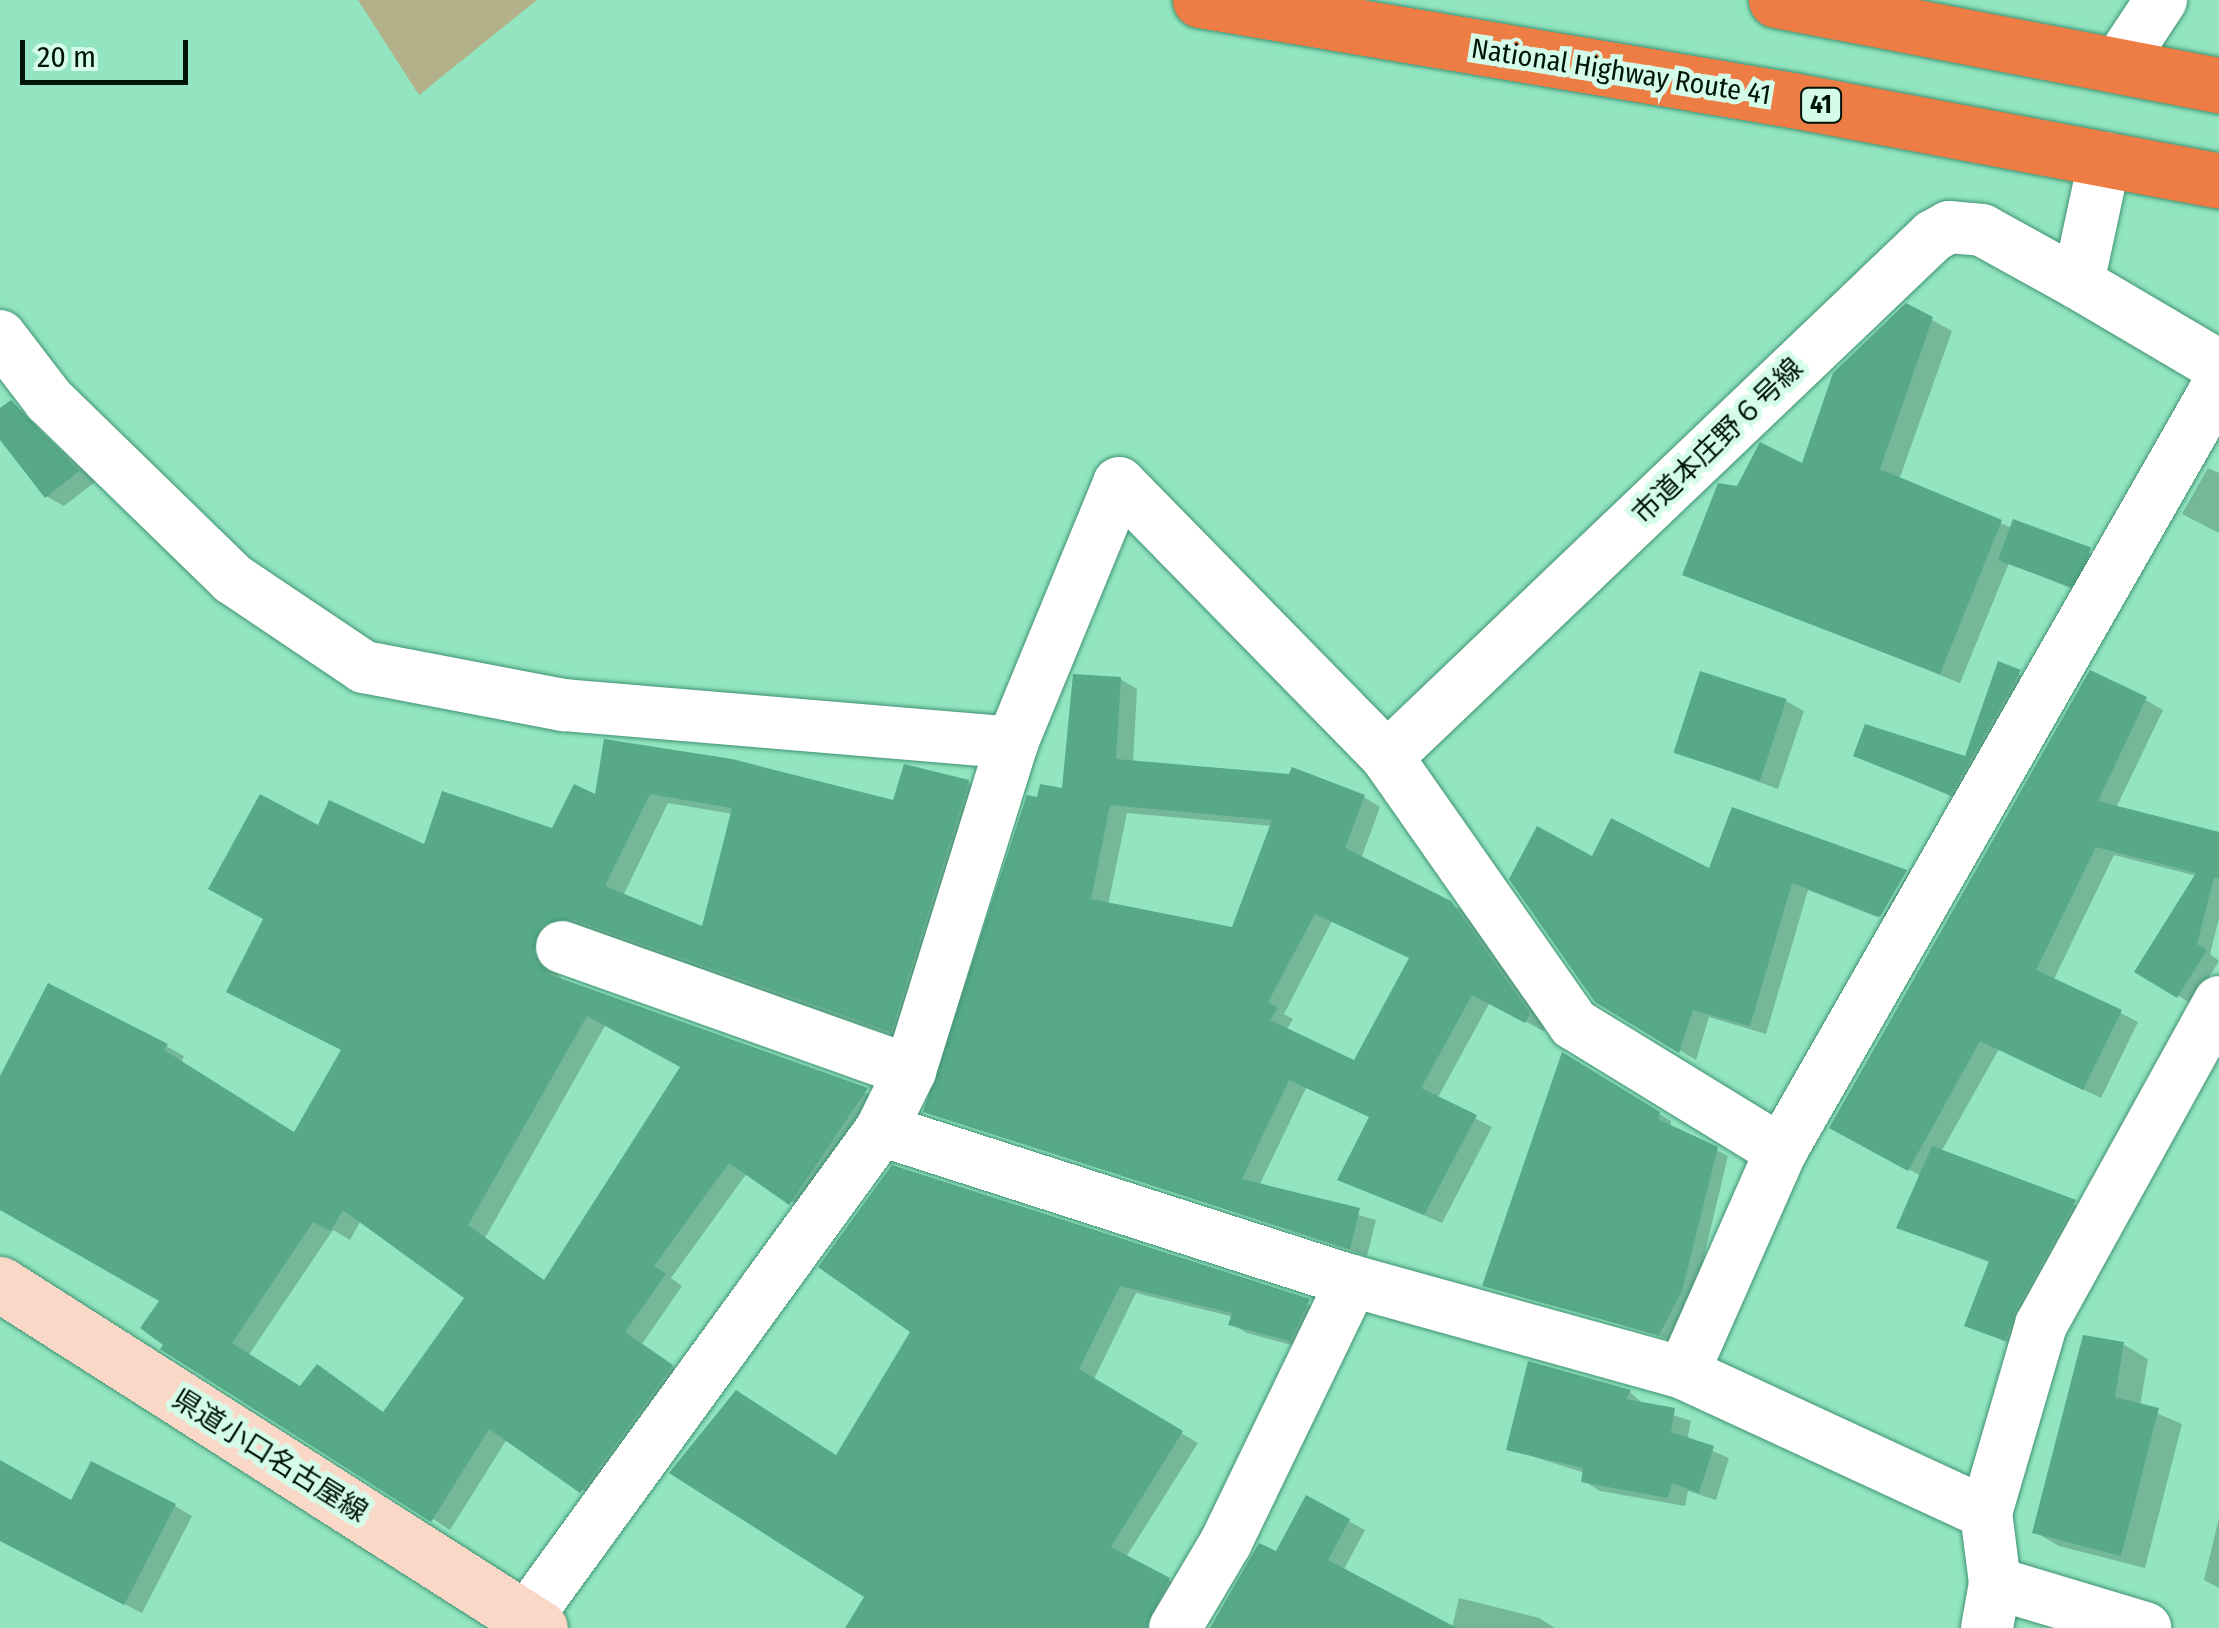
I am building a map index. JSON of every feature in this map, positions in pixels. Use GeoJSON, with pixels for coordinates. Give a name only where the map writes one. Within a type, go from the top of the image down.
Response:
{"type":"FeatureCollection","features":[{"type":"Feature","properties":{"kind":"highway","name":"National Highway Route 41"},"geometry":{"type":"LineString","coordinates":[[1200,0],[2105,158],[2219,182]]}},
{"type":"Feature","properties":{"kind":"highway"},"geometry":{"type":"LineString","coordinates":[[1776,0],[2219,85]]}},
{"type":"Feature","properties":{"kind":"main road","name":"県道小口名古屋線"},"geometry":{"type":"LineString","coordinates":[[0,1284],[528,1625]]}},
{"type":"Feature","properties":{"kind":"street"},"geometry":{"type":"LineString","coordinates":[[2118,65],[2161,0]]}},
{"type":"Feature","properties":{"kind":"street"},"geometry":{"type":"LineString","coordinates":[[2078,282],[2105,158]]}},
{"type":"Feature","properties":{"kind":"street","name":"市道本庄野６号線"},"geometry":{"type":"LineString","coordinates":[[1387,757],[1933,236],[1949,227],[1982,230],[2219,366]]}},
{"type":"Feature","properties":{"kind":"street"},"geometry":{"type":"LineString","coordinates":[[0,336],[49,400],[233,579],[364,668],[564,705],[1012,743]]}},
{"type":"Feature","properties":{"kind":"street"},"geometry":{"type":"LineString","coordinates":[[1683,1373],[1781,1150],[2219,384]]}},
{"type":"Feature","properties":{"kind":"street"},"geometry":{"type":"LineString","coordinates":[[528,1625],[881,1130],[910,1071],[1012,743],[1119,483],[1387,757],[1574,1024],[1781,1150]]}},
{"type":"Feature","properties":{"kind":"street"},"geometry":{"type":"LineString","coordinates":[[562,947],[910,1071]]}},
{"type":"Feature","properties":{"kind":"street"},"geometry":{"type":"LineString","coordinates":[[2144,1628],[1991,1606],[1986,1512],[2041,1325],[2219,1002]]}},
{"type":"Feature","properties":{"kind":"street"},"geometry":{"type":"LineString","coordinates":[[881,1130],[1352,1281],[1683,1373],[1986,1512]]}},
{"type":"Feature","properties":{"kind":"street"},"geometry":{"type":"LineString","coordinates":[[1175,1628],[1226,1542],[1352,1281]]}},
{"type":"Feature","properties":{"kind":"shaded area"},"geometry":{"type":"Polygon","coordinates":[[[358,0],[537,0],[419,95],[358,0]]]}},
{"type":"Feature","properties":{"kind":"building"},"geometry":{"type":"Polygon","coordinates":[[[1906,303],[1933,317],[1880,469],[2002,520],[1940,674],[1682,575],[1718,483],[1737,486],[1760,442],[1802,463],[1833,373],[1906,303]]]}},
{"type":"Feature","properties":{"kind":"building"},"geometry":{"type":"Polygon","coordinates":[[[11,400],[79,471],[45,498],[0,440],[0,408],[11,400]]]}},
{"type":"Feature","properties":{"kind":"building"},"geometry":{"type":"Polygon","coordinates":[[[2013,519],[2091,547],[2076,589],[1998,560],[2013,519]]]}},
{"type":"Feature","properties":{"kind":"building"},"geometry":{"type":"Polygon","coordinates":[[[1998,661],[2021,670],[1950,795],[1853,756],[1865,724],[1965,756],[1998,661]]]}},
{"type":"Feature","properties":{"kind":"building"},"geometry":{"type":"Polygon","coordinates":[[[2090,670],[2147,697],[2098,801],[2219,832],[2219,879],[2214,877],[2197,944],[2207,950],[2177,998],[2134,972],[2196,873],[2096,847],[2036,970],[2122,1010],[2083,1090],[1980,1041],[1908,1171],[1829,1128],[2090,670]]]}},
{"type":"Feature","properties":{"kind":"building"},"geometry":{"type":"Polygon","coordinates":[[[1700,671],[1787,699],[1760,781],[1673,753],[1700,671]]]}},
{"type":"Feature","properties":{"kind":"building"},"geometry":{"type":"Polygon","coordinates":[[[1073,674],[1121,677],[1116,759],[1289,774],[1292,767],[1365,795],[1345,848],[1451,901],[1530,1014],[1525,1023],[1472,995],[1421,1088],[1477,1115],[1424,1215],[1337,1180],[1369,1117],[1289,1080],[1242,1179],[1360,1208],[1350,1249],[923,1112],[1027,795],[1037,797],[1040,784],[1062,788],[1073,674]],[[1110,805],[1091,899],[1232,927],[1272,820],[1110,805]],[[1315,914],[1268,1002],[1278,1008],[1270,1020],[1354,1060],[1409,958],[1315,914]]]}},
{"type":"Feature","properties":{"kind":"building"},"geometry":{"type":"Polygon","coordinates":[[[604,739],[732,759],[893,800],[904,764],[969,780],[891,1032],[572,919],[542,925],[533,953],[551,975],[868,1088],[789,1205],[729,1163],[654,1266],[666,1274],[625,1332],[673,1365],[580,1493],[489,1429],[431,1522],[160,1349],[163,1345],[140,1328],[159,1301],[0,1210],[0,1076],[48,983],[168,1044],[164,1050],[294,1132],[341,1050],[226,992],[263,919],[208,889],[260,794],[318,825],[329,800],[424,844],[442,791],[552,828],[574,784],[595,794],[604,739]],[[650,794],[605,886],[702,926],[732,808],[650,794]],[[587,1016],[468,1225],[544,1280],[680,1067],[587,1016]],[[343,1210],[331,1231],[313,1222],[232,1343],[300,1386],[317,1364],[383,1412],[464,1298],[343,1210]]]}},
{"type":"Feature","properties":{"kind":"building"},"geometry":{"type":"Polygon","coordinates":[[[1732,807],[1907,870],[1880,917],[1792,883],[1750,1026],[1693,1010],[1679,1053],[1595,1002],[1509,879],[1537,826],[1592,856],[1611,818],[1709,868],[1732,807]]]}},
{"type":"Feature","properties":{"kind":"building"},"geometry":{"type":"Polygon","coordinates":[[[1562,1052],[1660,1112],[1658,1119],[1718,1147],[1682,1291],[1659,1335],[1482,1286],[1562,1052]]]}},
{"type":"Feature","properties":{"kind":"building"},"geometry":{"type":"Polygon","coordinates":[[[1932,1146],[2076,1200],[2015,1311],[2005,1341],[1964,1326],[1989,1261],[1896,1228],[1932,1146]]]}},
{"type":"Feature","properties":{"kind":"building"},"geometry":{"type":"Polygon","coordinates":[[[892,1165],[1310,1299],[1290,1341],[1228,1325],[1232,1313],[1120,1286],[1079,1369],[1183,1431],[1111,1547],[1170,1578],[1145,1628],[845,1628],[864,1597],[669,1473],[736,1390],[836,1455],[910,1332],[818,1267],[892,1165]]]}},
{"type":"Feature","properties":{"kind":"building"},"geometry":{"type":"Polygon","coordinates":[[[2083,1335],[2124,1342],[2115,1397],[2159,1408],[2121,1556],[2032,1533],[2083,1335]]]}},
{"type":"Feature","properties":{"kind":"building"},"geometry":{"type":"Polygon","coordinates":[[[1528,1361],[1631,1390],[1626,1399],[1675,1408],[1671,1432],[1714,1446],[1699,1493],[1672,1483],[1668,1498],[1581,1482],[1583,1468],[1506,1450],[1528,1361]]]}},
{"type":"Feature","properties":{"kind":"building"},"geometry":{"type":"Polygon","coordinates":[[[0,1460],[71,1500],[91,1461],[176,1504],[124,1605],[0,1541],[0,1460]]]}},
{"type":"Feature","properties":{"kind":"building"},"geometry":{"type":"Polygon","coordinates":[[[1306,1495],[1350,1519],[1328,1560],[1457,1628],[1210,1628],[1259,1543],[1276,1551],[1306,1495]]]}}]}
